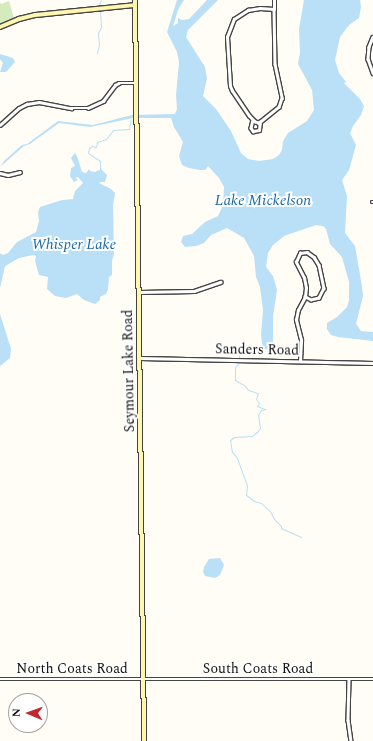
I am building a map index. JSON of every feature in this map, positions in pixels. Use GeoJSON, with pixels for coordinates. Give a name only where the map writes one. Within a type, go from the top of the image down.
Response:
{"type":"FeatureCollection","features":[{"type":"Feature","properties":{"kind":"street"},"geometry":{"type":"LineString","coordinates":[[252,120],[251,128],[253,131],[259,130],[260,122],[278,107],[282,98],[274,64],[274,0]]}},
{"type":"Feature","properties":{"kind":"street"},"geometry":{"type":"LineString","coordinates":[[0,27],[31,16],[135,2]]}},
{"type":"Feature","properties":{"kind":"street","name":"Seymour Lake Road"},"geometry":{"type":"LineString","coordinates":[[135,2],[144,741]]}},
{"type":"Feature","properties":{"kind":"street"},"geometry":{"type":"LineString","coordinates":[[260,122],[252,120],[235,98],[230,86],[227,37],[231,25],[241,14],[248,10],[260,8],[274,9]]}},
{"type":"Feature","properties":{"kind":"street"},"geometry":{"type":"LineString","coordinates":[[373,37],[369,47],[368,59],[373,73]]}},
{"type":"Feature","properties":{"kind":"street"},"geometry":{"type":"LineString","coordinates":[[0,125],[19,108],[27,104],[39,102],[71,108],[88,108],[103,101],[115,85],[119,83],[137,83]]}},
{"type":"Feature","properties":{"kind":"street"},"geometry":{"type":"LineString","coordinates":[[0,173],[8,175],[20,172]]}},
{"type":"Feature","properties":{"kind":"street"},"geometry":{"type":"LineString","coordinates":[[300,360],[301,340],[296,320],[298,310],[305,297],[306,283],[296,262],[300,253],[307,252],[314,257],[319,265],[324,288],[319,298],[311,300],[305,297]]}},
{"type":"Feature","properties":{"kind":"street"},"geometry":{"type":"LineString","coordinates":[[139,292],[194,291],[220,282]]}},
{"type":"Feature","properties":{"kind":"street","name":"Sanders Road"},"geometry":{"type":"LineString","coordinates":[[140,358],[373,362]]}},
{"type":"Feature","properties":{"kind":"street","name":"North Coats Road"},"geometry":{"type":"LineString","coordinates":[[0,679],[144,679]]}},
{"type":"Feature","properties":{"kind":"street","name":"South Coats Road"},"geometry":{"type":"LineString","coordinates":[[144,679],[373,679]]}},
{"type":"Feature","properties":{"kind":"street"},"geometry":{"type":"LineString","coordinates":[[349,679],[348,720],[352,741]]}},
{"type":"Feature","properties":{"kind":"green space"},"geometry":{"type":"Polygon","coordinates":[[[9,1],[14,18],[0,24],[0,2],[1,4],[9,1]]]}},
{"type":"Feature","properties":{"kind":"water","name":"Lake Mickelson"},"geometry":{"type":"Polygon","coordinates":[[[177,0],[184,0],[178,10],[173,26],[178,23],[178,18],[182,20],[189,19],[207,0],[218,0],[188,30],[186,37],[205,67],[207,78],[203,96],[216,109],[231,131],[241,153],[248,159],[259,161],[273,159],[279,155],[282,150],[283,141],[288,133],[307,121],[314,110],[312,90],[298,64],[300,53],[299,29],[304,0],[360,0],[361,7],[359,18],[349,25],[340,37],[335,60],[339,73],[346,82],[344,83],[360,99],[364,106],[361,115],[350,133],[356,145],[349,170],[342,180],[347,196],[345,233],[355,246],[363,296],[356,324],[361,331],[373,332],[373,341],[338,337],[331,335],[327,329],[327,323],[337,317],[347,307],[349,300],[349,282],[342,257],[330,244],[326,229],[323,226],[316,225],[284,236],[273,245],[268,253],[266,267],[273,276],[277,290],[273,316],[273,345],[271,350],[263,349],[261,335],[263,310],[260,287],[256,277],[254,256],[244,238],[227,228],[211,235],[204,243],[196,246],[185,247],[181,242],[183,236],[192,234],[205,222],[218,216],[223,205],[224,187],[219,178],[208,166],[205,170],[200,170],[182,165],[179,156],[183,142],[174,127],[171,118],[133,118],[90,127],[59,123],[30,144],[24,146],[0,167],[5,160],[22,145],[27,144],[58,121],[93,125],[132,115],[175,114],[177,109],[176,95],[179,62],[177,52],[167,32],[177,0]]]}},
{"type":"Feature","properties":{"kind":"water"},"geometry":{"type":"Polygon","coordinates":[[[0,54],[13,58],[15,62],[6,72],[0,72],[3,63],[0,59],[0,54]]]}},
{"type":"Feature","properties":{"kind":"water","name":"Whisper Lake"},"geometry":{"type":"Polygon","coordinates":[[[75,153],[82,172],[86,173],[89,169],[90,171],[95,172],[101,169],[107,175],[105,182],[99,183],[111,189],[115,193],[113,205],[114,254],[112,261],[112,275],[109,277],[106,294],[100,297],[100,300],[95,304],[84,300],[77,294],[66,298],[55,296],[47,289],[48,277],[39,275],[35,261],[36,256],[33,255],[19,258],[5,266],[0,288],[0,253],[3,255],[8,253],[17,242],[36,232],[39,221],[38,212],[40,207],[62,200],[73,199],[75,191],[83,183],[78,177],[75,178],[78,180],[74,182],[70,176],[71,168],[75,166],[71,158],[75,153]]]}},
{"type":"Feature","properties":{"kind":"water"},"geometry":{"type":"Polygon","coordinates":[[[0,314],[11,349],[10,358],[0,366],[0,314]]]}},
{"type":"Feature","properties":{"kind":"water"},"geometry":{"type":"Polygon","coordinates":[[[220,558],[224,565],[220,575],[215,578],[205,576],[203,572],[204,567],[209,559],[220,558]]]}},
{"type":"Feature","properties":{"kind":"waterway"},"geometry":{"type":"LineString","coordinates":[[99,5],[101,0]]}},
{"type":"Feature","properties":{"kind":"waterway"},"geometry":{"type":"LineString","coordinates":[[97,53],[99,45],[98,33],[101,27],[100,10]]}},
{"type":"Feature","properties":{"kind":"waterway"},"geometry":{"type":"LineString","coordinates":[[100,169],[100,161],[88,153],[89,148],[92,146],[96,147],[97,142],[106,139],[113,130],[129,129],[131,119]]}},
{"type":"Feature","properties":{"kind":"waterway"},"geometry":{"type":"LineString","coordinates":[[239,358],[239,355],[244,353],[247,348],[262,348]]}},
{"type":"Feature","properties":{"kind":"waterway"},"geometry":{"type":"LineString","coordinates":[[239,363],[235,367],[235,380],[244,385],[248,390],[258,393],[256,399],[259,403],[257,406],[265,409],[261,410],[258,415],[260,428],[258,431],[252,436],[234,437],[230,440],[232,452],[237,458],[247,486],[246,495],[254,501],[261,503],[270,511],[281,528],[301,537]]}}]}
